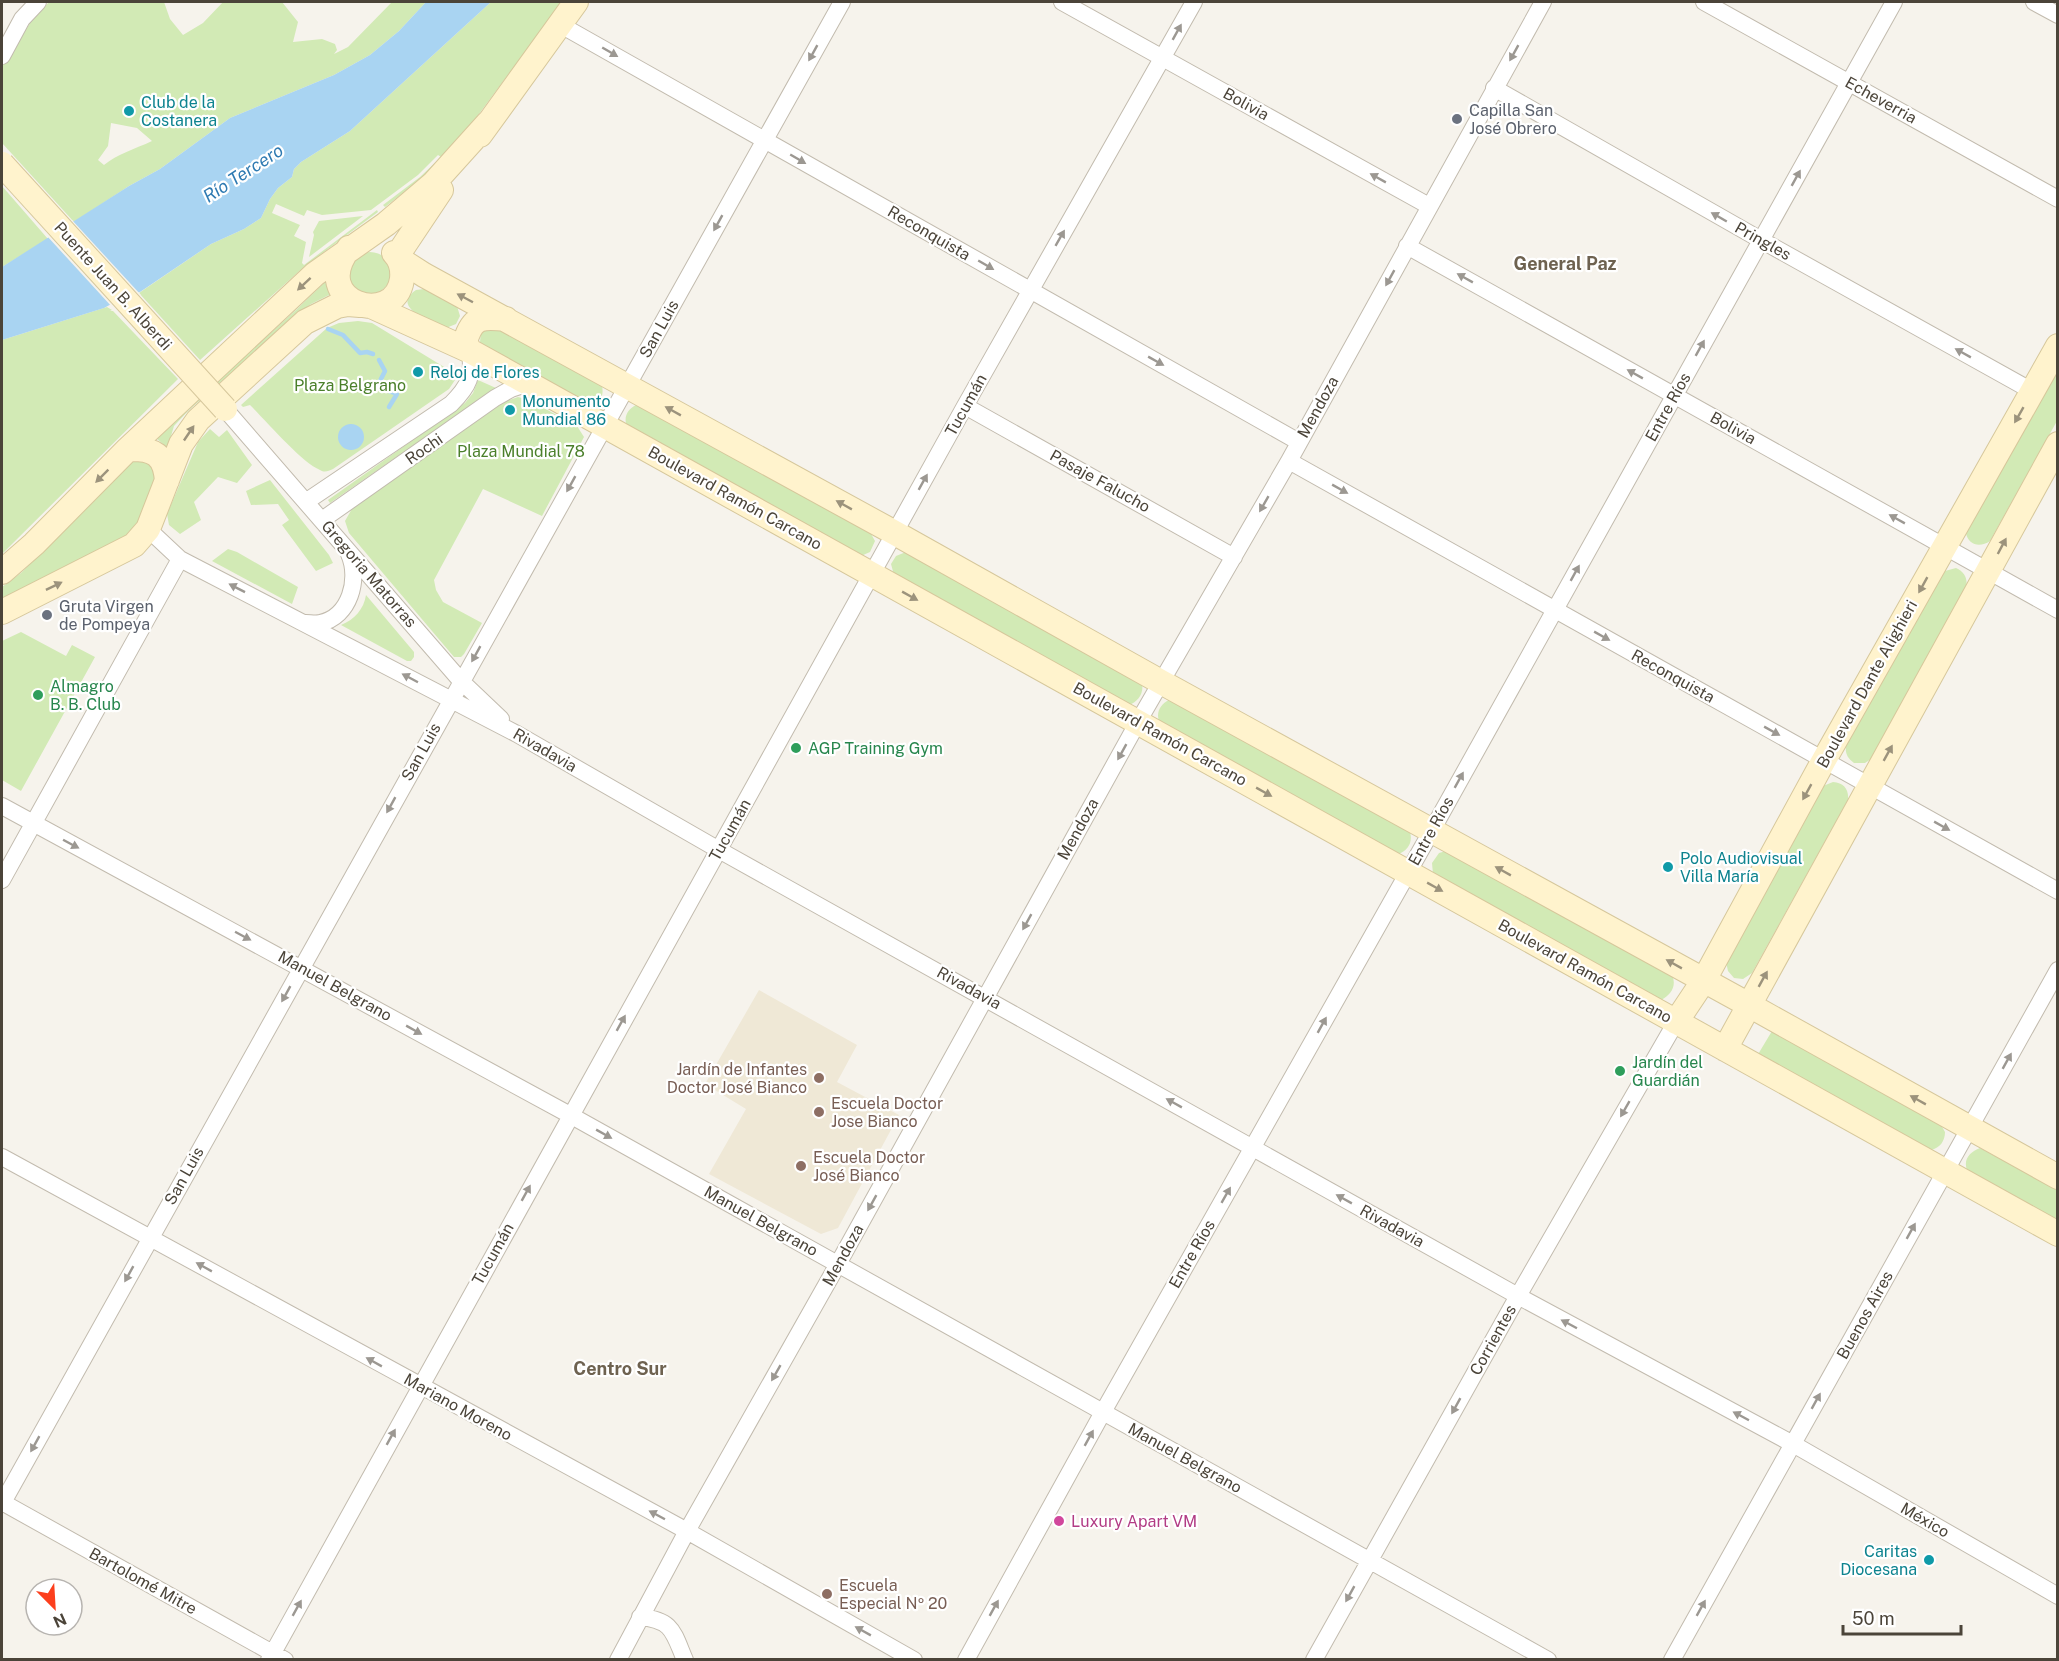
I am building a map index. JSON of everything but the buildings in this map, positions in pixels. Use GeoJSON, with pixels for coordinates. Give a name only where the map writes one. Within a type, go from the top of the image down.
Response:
{"type":"FeatureCollection","features":[{"type":"Feature","properties":{"kind":"main road"},"geometry":{"type":"LineString","coordinates":[[398,258],[488,123],[576,2]]}},
{"type":"Feature","properties":{"kind":"main road"},"geometry":{"type":"LineString","coordinates":[[2,572],[315,274],[393,219],[426,190],[488,123]]}},
{"type":"Feature","properties":{"kind":"main road","name":"Puente Juan B. Alberdi"},"geometry":{"type":"LineString","coordinates":[[2,164],[225,409]]}},
{"type":"Feature","properties":{"kind":"main road"},"geometry":{"type":"LineString","coordinates":[[365,306],[345,295],[338,280],[339,264],[355,245],[381,243],[390,248],[398,258],[424,275],[2058,1177]]}},
{"type":"Feature","properties":{"kind":"main road"},"geometry":{"type":"LineString","coordinates":[[2,612],[134,545],[148,529],[181,444],[205,412],[305,322],[337,306],[382,304],[391,299],[402,280],[398,258]]}},
{"type":"Feature","properties":{"kind":"main road","name":"Boulevard Ramón Carcano"},"geometry":{"type":"LineString","coordinates":[[365,306],[470,351],[529,383],[2058,1234]]}},
{"type":"Feature","properties":{"kind":"main road"},"geometry":{"type":"LineString","coordinates":[[470,351],[465,342],[469,328],[475,321],[492,318],[506,319]]}},
{"type":"Feature","properties":{"kind":"main road","name":"Boulevard Dante Alighieri"},"geometry":{"type":"LineString","coordinates":[[1676,1022],[1704,980],[1824,760],[2058,346]]}},
{"type":"Feature","properties":{"kind":"main road"},"geometry":{"type":"LineString","coordinates":[[1725,1048],[2058,444]]}},
{"type":"Feature","properties":{"kind":"main road"},"geometry":{"type":"LineString","coordinates":[[128,450],[146,449],[158,455],[165,467],[167,482]]}},
{"type":"Feature","properties":{"kind":"street"},"geometry":{"type":"LineString","coordinates":[[2,56],[22,19],[38,2]]}},
{"type":"Feature","properties":{"kind":"street","name":"San Luis"},"geometry":{"type":"LineString","coordinates":[[2,1503],[842,2]]}},
{"type":"Feature","properties":{"kind":"street","name":"Bolivia"},"geometry":{"type":"LineString","coordinates":[[1062,2],[1429,206]]}},
{"type":"Feature","properties":{"kind":"street","name":"Tucumán"},"geometry":{"type":"LineString","coordinates":[[275,1657],[419,1386],[965,406],[1194,2]]}},
{"type":"Feature","properties":{"kind":"street","name":"Mendoza"},"geometry":{"type":"LineString","coordinates":[[618,1659],[1138,722],[1289,460],[1543,2]]}},
{"type":"Feature","properties":{"kind":"street","name":"Echeverria"},"geometry":{"type":"LineString","coordinates":[[1704,2],[2058,199]]}},
{"type":"Feature","properties":{"kind":"street","name":"Entre Ríos"},"geometry":{"type":"LineString","coordinates":[[966,1659],[1894,2]]}},
{"type":"Feature","properties":{"kind":"street"},"geometry":{"type":"LineString","coordinates":[[2034,2],[2058,15]]}},
{"type":"Feature","properties":{"kind":"street"},"geometry":{"type":"LineString","coordinates":[[2,27],[22,19]]}},
{"type":"Feature","properties":{"kind":"street","name":"Reconquista"},"geometry":{"type":"LineString","coordinates":[[559,24],[1299,442]]}},
{"type":"Feature","properties":{"kind":"street"},"geometry":{"type":"LineString","coordinates":[[2,41],[2,56]]}},
{"type":"Feature","properties":{"kind":"street","name":"Pringles"},"geometry":{"type":"LineString","coordinates":[[1494,88],[2032,391]]}},
{"type":"Feature","properties":{"kind":"street","name":"Bolivia"},"geometry":{"type":"LineString","coordinates":[[1407,246],[2058,610]]}},
{"type":"Feature","properties":{"kind":"street","name":"Rochi"},"geometry":{"type":"LineString","coordinates":[[307,501],[451,404],[467,386],[472,375],[470,351]]}},
{"type":"Feature","properties":{"kind":"street","name":"Rochi"},"geometry":{"type":"LineString","coordinates":[[322,520],[495,398],[529,383]]}},
{"type":"Feature","properties":{"kind":"street","name":"Pasaje Falucho"},"geometry":{"type":"LineString","coordinates":[[965,406],[1234,557]]}},
{"type":"Feature","properties":{"kind":"street","name":"Gregoria Matorras"},"geometry":{"type":"LineString","coordinates":[[225,409],[461,681],[517,734]]}},
{"type":"Feature","properties":{"kind":"street","name":"Reconquista"},"geometry":{"type":"LineString","coordinates":[[1289,460],[2058,891]]}},
{"type":"Feature","properties":{"kind":"street","name":"Rivadavia"},"geometry":{"type":"LineString","coordinates":[[148,529],[180,559],[517,734],[719,850],[1518,1296],[1792,1444]]}},
{"type":"Feature","properties":{"kind":"street"},"geometry":{"type":"LineString","coordinates":[[306,623],[320,623],[334,617],[345,605],[355,579],[354,566],[346,548]]}},
{"type":"Feature","properties":{"kind":"street"},"geometry":{"type":"LineString","coordinates":[[2,880],[180,559]]}},
{"type":"Feature","properties":{"kind":"street","name":"Manuel Belgrano"},"geometry":{"type":"LineString","coordinates":[[2,806],[570,1115],[1548,1659]]}},
{"type":"Feature","properties":{"kind":"street","name":"Buenos Aires"},"geometry":{"type":"LineString","coordinates":[[1672,1659],[2058,970]]}},
{"type":"Feature","properties":{"kind":"street","name":"Corrientes"},"geometry":{"type":"LineString","coordinates":[[1314,1659],[1518,1296],[1676,1022]]}},
{"type":"Feature","properties":{"kind":"street","name":"Mariano Moreno"},"geometry":{"type":"LineString","coordinates":[[2,1157],[687,1531],[914,1659]]}},
{"type":"Feature","properties":{"kind":"street","name":"México"},"geometry":{"type":"LineString","coordinates":[[1792,1444],[2058,1596]]}},
{"type":"Feature","properties":{"kind":"street","name":"Bartolomé Mitre"},"geometry":{"type":"LineString","coordinates":[[2,1503],[275,1657]]}},
{"type":"Feature","properties":{"kind":"street"},"geometry":{"type":"LineString","coordinates":[[640,1617],[657,1618],[667,1624],[685,1659]]}},
{"type":"Feature","properties":{"kind":"shaded area","name":"Escuela Doctor Jose Bianco"},"geometry":{"type":"Polygon","coordinates":[[[759,990],[857,1045],[837,1082],[899,1115],[838,1228],[821,1234],[709,1174],[746,1109],[705,1084],[759,990]]]}},
{"type":"Feature","properties":{"kind":"green space","name":"Club de la Costanera"},"geometry":{"type":"Polygon","coordinates":[[[49,2],[164,2],[170,19],[183,35],[203,23],[223,2],[282,2],[298,22],[293,42],[322,39],[335,44],[337,50],[334,54],[348,47],[392,2],[426,2],[399,31],[370,55],[334,75],[230,118],[160,169],[74,222],[2,143],[2,67],[32,20],[49,2]],[[111,123],[108,146],[98,160],[104,165],[152,141],[137,128],[111,123]]]}},
{"type":"Feature","properties":{"kind":"green space"},"geometry":{"type":"Polygon","coordinates":[[[491,2],[562,2],[473,122],[421,179],[385,207],[383,205],[420,177],[441,157],[438,155],[418,175],[371,210],[322,215],[307,210],[304,216],[276,204],[272,213],[300,225],[294,236],[306,242],[302,263],[304,265],[377,210],[378,212],[305,266],[200,360],[139,293],[211,244],[244,229],[261,218],[270,199],[278,188],[292,177],[294,169],[301,162],[350,131],[491,2]]]}},
{"type":"Feature","properties":{"kind":"green space"},"geometry":{"type":"Polygon","coordinates":[[[2,186],[48,239],[2,267],[2,186]]]}},
{"type":"Feature","properties":{"kind":"green space"},"geometry":{"type":"Polygon","coordinates":[[[363,216],[309,257],[313,232],[319,221],[363,216]]]}},
{"type":"Feature","properties":{"kind":"green space"},"geometry":{"type":"Polygon","coordinates":[[[370,252],[385,258],[391,273],[385,288],[370,294],[355,288],[349,273],[355,258],[370,252]]]}},
{"type":"Feature","properties":{"kind":"green space"},"geometry":{"type":"Polygon","coordinates":[[[325,282],[331,294],[299,313],[189,410],[174,426],[168,446],[156,438],[157,435],[325,282]]]}},
{"type":"Feature","properties":{"kind":"green space"},"geometry":{"type":"Polygon","coordinates":[[[424,289],[457,306],[460,316],[456,324],[446,328],[424,318],[410,308],[407,303],[409,297],[416,290],[424,289]]]}},
{"type":"Feature","properties":{"kind":"green space"},"geometry":{"type":"Polygon","coordinates":[[[107,307],[178,379],[2,554],[2,340],[107,307]]]}},
{"type":"Feature","properties":{"kind":"green space","name":"Plaza Belgrano"},"geometry":{"type":"Polygon","coordinates":[[[358,321],[372,323],[449,370],[455,380],[449,389],[333,469],[323,471],[312,466],[294,450],[250,405],[243,407],[241,405],[327,328],[339,323],[358,321]]]}},
{"type":"Feature","properties":{"kind":"green space"},"geometry":{"type":"Polygon","coordinates":[[[499,326],[602,385],[601,398],[591,406],[485,348],[480,342],[481,332],[499,326]]]}},
{"type":"Feature","properties":{"kind":"green space"},"geometry":{"type":"Polygon","coordinates":[[[2057,363],[2057,421],[1990,541],[1979,545],[1972,543],[1966,533],[2057,363]]]}},
{"type":"Feature","properties":{"kind":"green space"},"geometry":{"type":"Polygon","coordinates":[[[478,380],[496,388],[330,503],[328,500],[465,403],[473,393],[478,380]]]}},
{"type":"Feature","properties":{"kind":"green space","name":"Plaza Mundial 78"},"geometry":{"type":"Polygon","coordinates":[[[518,397],[529,400],[577,426],[584,437],[542,516],[483,489],[434,580],[436,590],[443,602],[482,623],[464,654],[461,657],[454,657],[349,533],[345,521],[353,507],[504,402],[518,397]]]}},
{"type":"Feature","properties":{"kind":"green space"},"geometry":{"type":"Polygon","coordinates":[[[636,405],[640,405],[870,532],[875,541],[870,552],[861,556],[627,426],[627,414],[636,405]]]}},
{"type":"Feature","properties":{"kind":"green space"},"geometry":{"type":"Polygon","coordinates":[[[210,429],[219,437],[227,430],[252,465],[237,483],[218,477],[194,502],[201,520],[180,534],[169,525],[167,514],[198,442],[210,429]]]}},
{"type":"Feature","properties":{"kind":"green space"},"geometry":{"type":"Polygon","coordinates":[[[141,460],[150,464],[157,475],[144,516],[130,536],[2,600],[2,587],[21,573],[132,462],[141,460]]]}},
{"type":"Feature","properties":{"kind":"green space"},"geometry":{"type":"Polygon","coordinates":[[[270,480],[333,563],[316,571],[282,525],[289,520],[278,504],[251,505],[246,491],[270,480]]]}},
{"type":"Feature","properties":{"kind":"green space"},"geometry":{"type":"Polygon","coordinates":[[[228,549],[298,587],[292,604],[212,561],[228,549]]]}},
{"type":"Feature","properties":{"kind":"green space"},"geometry":{"type":"Polygon","coordinates":[[[906,552],[1142,684],[1140,697],[1129,705],[894,575],[891,564],[896,556],[906,552]]]}},
{"type":"Feature","properties":{"kind":"green space"},"geometry":{"type":"Polygon","coordinates":[[[1956,568],[1965,576],[1966,588],[1871,759],[1865,763],[1854,763],[1847,755],[1846,745],[1942,575],[1945,571],[1956,568]]]}},
{"type":"Feature","properties":{"kind":"green space"},"geometry":{"type":"Polygon","coordinates":[[[366,595],[414,652],[411,661],[407,661],[341,625],[358,613],[366,595]]]}},
{"type":"Feature","properties":{"kind":"green space","name":"Almagro B. B. Club"},"geometry":{"type":"Polygon","coordinates":[[[21,632],[66,656],[72,645],[95,657],[21,791],[2,780],[2,641],[21,632]]]}},
{"type":"Feature","properties":{"kind":"green space"},"geometry":{"type":"Polygon","coordinates":[[[1169,700],[1410,832],[1409,846],[1398,854],[1160,723],[1159,710],[1169,700]]]}},
{"type":"Feature","properties":{"kind":"green space"},"geometry":{"type":"Polygon","coordinates":[[[1833,782],[1845,787],[1848,800],[1752,973],[1743,979],[1734,978],[1728,971],[1726,962],[1823,786],[1833,782]]]}},
{"type":"Feature","properties":{"kind":"green space"},"geometry":{"type":"Polygon","coordinates":[[[1446,851],[1672,975],[1674,983],[1672,990],[1661,1000],[1433,874],[1432,863],[1439,853],[1446,851]]]}},
{"type":"Feature","properties":{"kind":"green space"},"geometry":{"type":"Polygon","coordinates":[[[1772,1031],[1941,1125],[1945,1132],[1941,1144],[1931,1150],[1757,1056],[1772,1031]]]}},
{"type":"Feature","properties":{"kind":"green space"},"geometry":{"type":"Polygon","coordinates":[[[1980,1148],[2057,1190],[2057,1222],[1967,1170],[1968,1156],[1980,1148]]]}},
{"type":"Feature","properties":{"kind":"water","name":"Río Tercero"},"geometry":{"type":"Polygon","coordinates":[[[426,2],[491,2],[350,131],[301,162],[294,169],[292,177],[278,188],[270,199],[261,218],[244,229],[211,244],[140,292],[126,296],[104,308],[2,340],[2,267],[129,186],[160,169],[230,118],[334,75],[370,55],[399,31],[426,2]]]}},
{"type":"Feature","properties":{"kind":"water"},"geometry":{"type":"Polygon","coordinates":[[[351,424],[360,428],[364,437],[360,446],[351,450],[342,446],[338,437],[342,428],[351,424]]]}},
{"type":"Feature","properties":{"kind":"pier"},"geometry":{"type":"Polygon","coordinates":[[[72,220],[141,295],[112,307],[47,236],[72,220]]]}},
{"type":"Feature","properties":{"kind":"waterway"},"geometry":{"type":"LineString","coordinates":[[328,329],[343,335],[360,353],[373,354]]}},
{"type":"Feature","properties":{"kind":"waterway"},"geometry":{"type":"LineString","coordinates":[[379,360],[385,371],[377,387],[397,394],[389,407]]}},
{"type":"Feature","properties":{"kind":"place","name":"Club de la Costanera"},"geometry":{"type":"Point","coordinates":[129,111]}},
{"type":"Feature","properties":{"kind":"place","name":"Capilla San José Obrero"},"geometry":{"type":"Point","coordinates":[1457,119]}},
{"type":"Feature","properties":{"kind":"place","name":"Reloj de Flores"},"geometry":{"type":"Point","coordinates":[418,372]}},
{"type":"Feature","properties":{"kind":"place","name":"Monumento Mundial 86"},"geometry":{"type":"Point","coordinates":[510,410]}},
{"type":"Feature","properties":{"kind":"place","name":"Gruta Virgen de Pompeya"},"geometry":{"type":"Point","coordinates":[47,615]}},
{"type":"Feature","properties":{"kind":"place","name":"Almagro B. B. Club"},"geometry":{"type":"Point","coordinates":[38,695]}},
{"type":"Feature","properties":{"kind":"place","name":"AGP Training Gym"},"geometry":{"type":"Point","coordinates":[796,748]}},
{"type":"Feature","properties":{"kind":"place","name":"Polo Audiovisual Villa María"},"geometry":{"type":"Point","coordinates":[1668,867]}},
{"type":"Feature","properties":{"kind":"place","name":"Jardín del Guardián"},"geometry":{"type":"Point","coordinates":[1620,1071]}},
{"type":"Feature","properties":{"kind":"place","name":"Jardín de Infantes Doctor José Bianco"},"geometry":{"type":"Point","coordinates":[819,1078]}},
{"type":"Feature","properties":{"kind":"place","name":"Escuela Doctor Jose Bianco"},"geometry":{"type":"Point","coordinates":[819,1112]}},
{"type":"Feature","properties":{"kind":"place","name":"Escuela Doctor José Bianco"},"geometry":{"type":"Point","coordinates":[801,1166]}},
{"type":"Feature","properties":{"kind":"place","name":"Luxury Apart VM"},"geometry":{"type":"Point","coordinates":[1059,1521]}},
{"type":"Feature","properties":{"kind":"place","name":"Caritas Diocesana"},"geometry":{"type":"Point","coordinates":[1929,1560]}},
{"type":"Feature","properties":{"kind":"place","name":"Escuela Especial Nº 20"},"geometry":{"type":"Point","coordinates":[827,1594]}},
{"type":"Feature","properties":{"kind":"district","name":"General Paz"},"geometry":{"type":"Point","coordinates":[1565,263]}},
{"type":"Feature","properties":{"kind":"district","name":"Centro Sur"},"geometry":{"type":"Point","coordinates":[620,1368]}}]}
